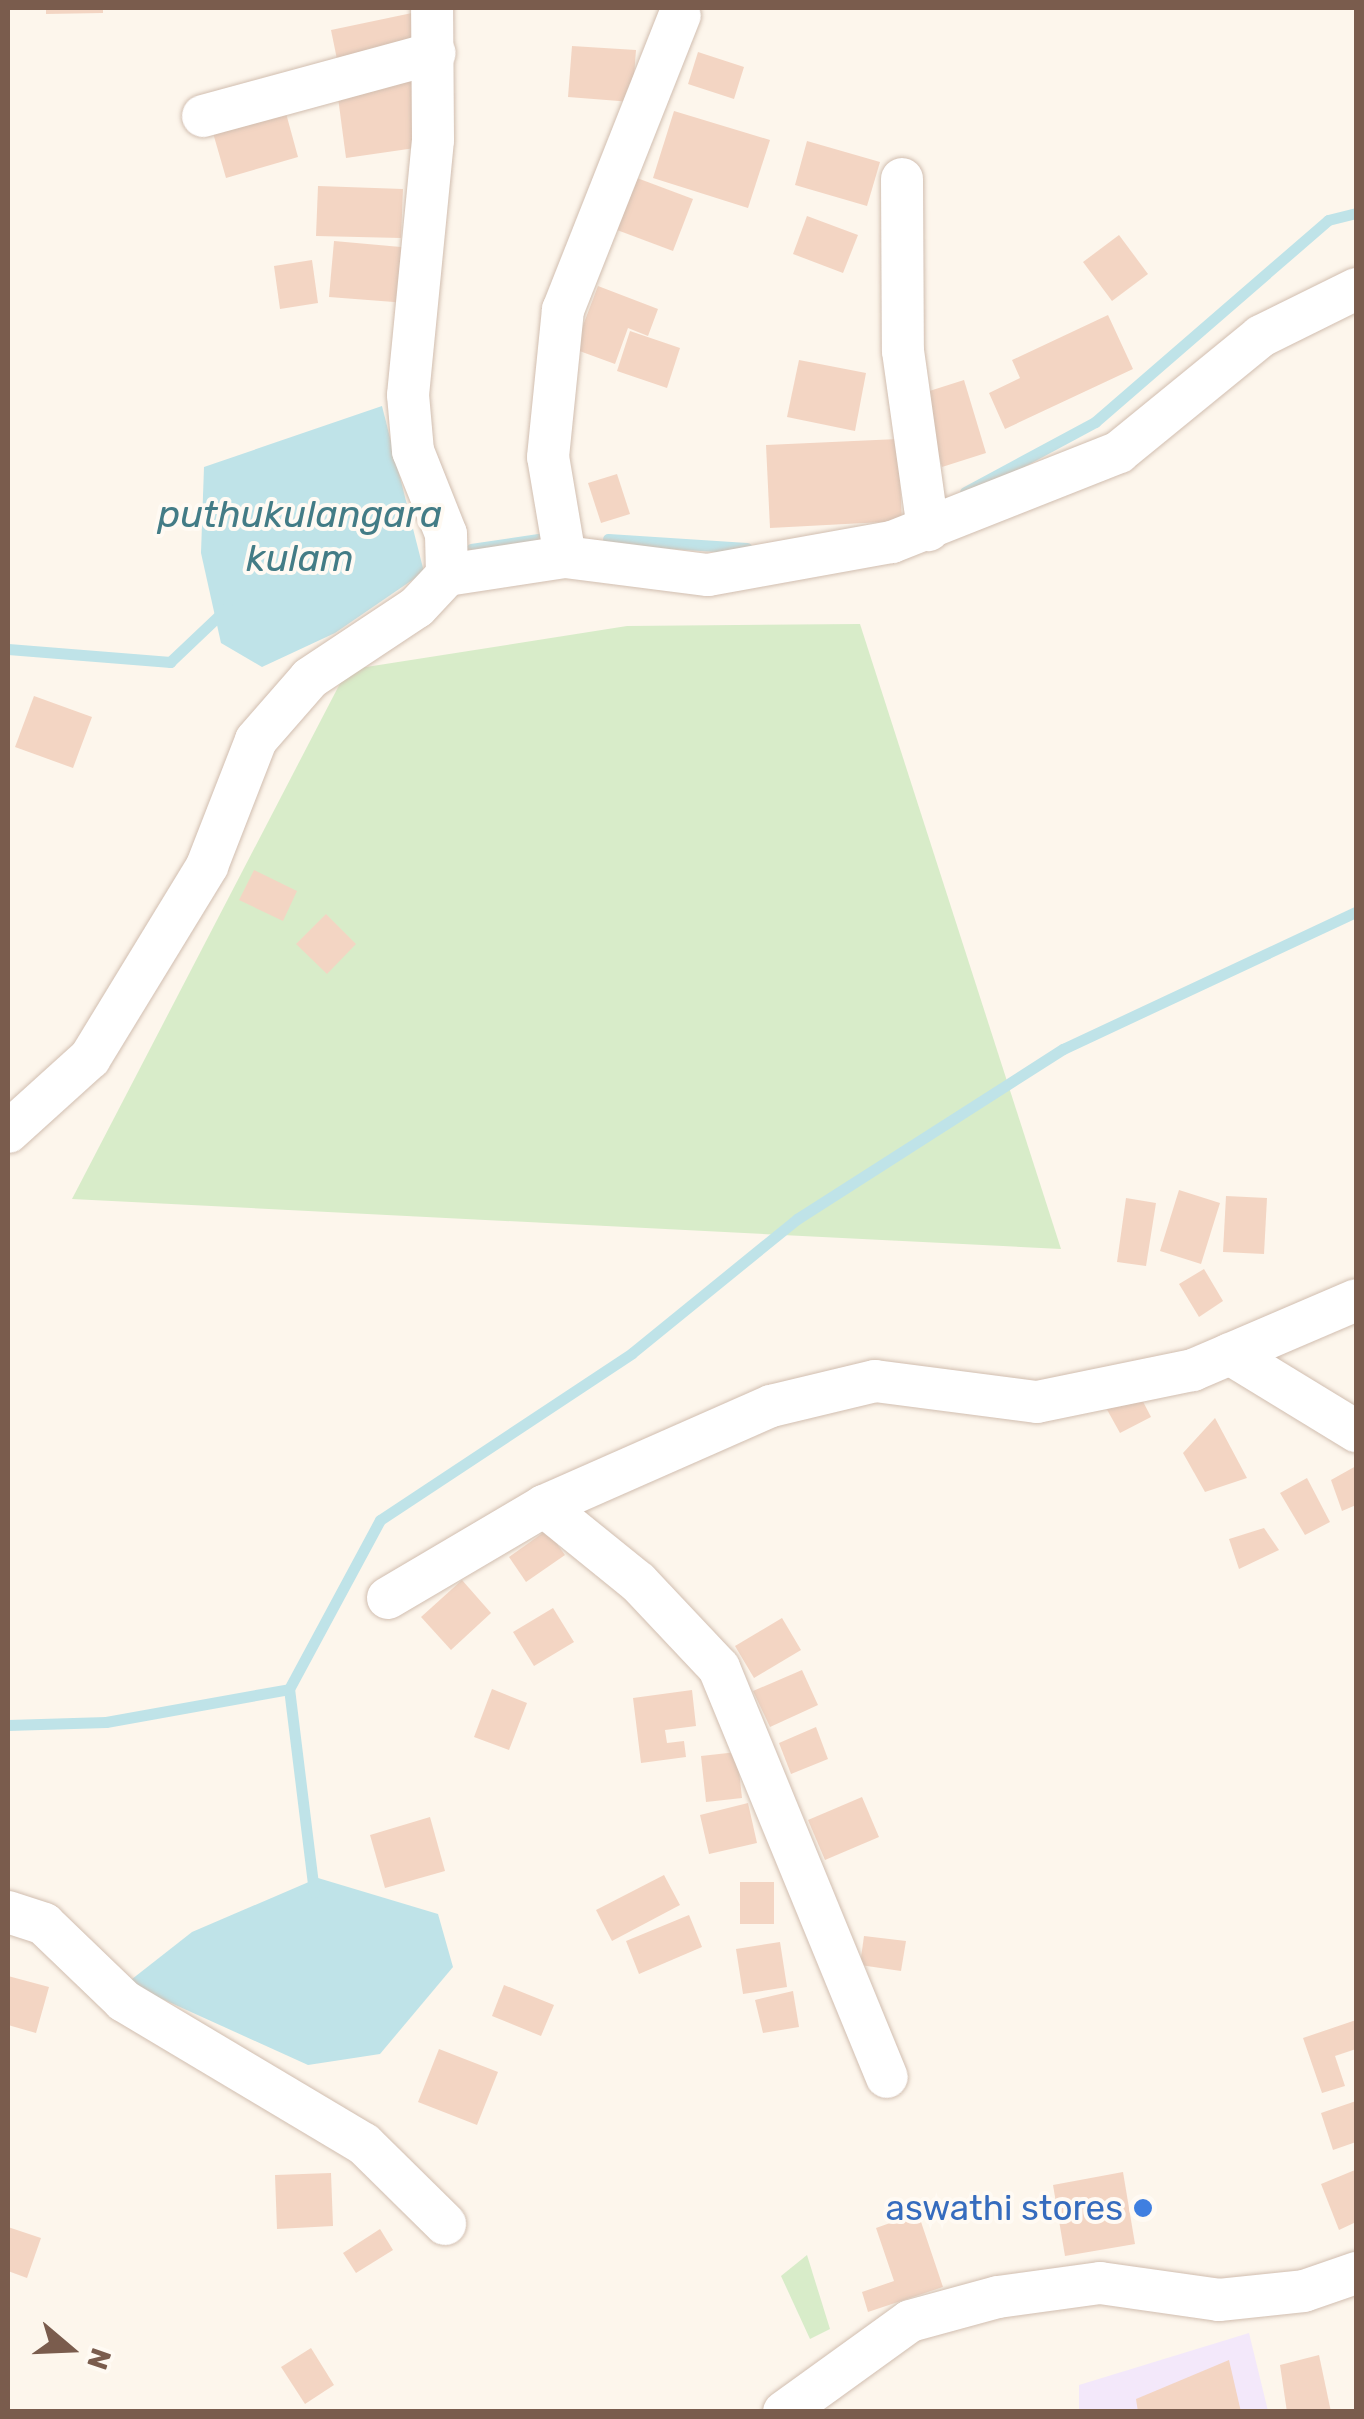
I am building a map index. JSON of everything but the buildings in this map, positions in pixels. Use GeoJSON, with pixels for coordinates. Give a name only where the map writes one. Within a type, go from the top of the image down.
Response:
{"type":"FeatureCollection","features":[{"type":"Feature","properties":{"kind":"street"},"geometry":{"type":"LineString","coordinates":[[432,8],[435,54],[408,394],[413,451],[446,534],[447,575]]}},
{"type":"Feature","properties":{"kind":"street"},"geometry":{"type":"LineString","coordinates":[[564,558],[548,457],[563,310],[680,16]]}},
{"type":"Feature","properties":{"kind":"street"},"geometry":{"type":"LineString","coordinates":[[203,116],[435,54]]}},
{"type":"Feature","properties":{"kind":"street"},"geometry":{"type":"LineString","coordinates":[[902,179],[903,351],[928,530]]}},
{"type":"Feature","properties":{"kind":"street"},"geometry":{"type":"LineString","coordinates":[[8,1132],[90,1058],[207,866],[256,740],[310,678],[417,607],[447,575],[564,558],[708,575],[928,530],[1120,452],[1261,336],[1356,289]]}},
{"type":"Feature","properties":{"kind":"street"},"geometry":{"type":"LineString","coordinates":[[388,1598],[544,1506],[770,1406],[876,1381],[1037,1402],[1193,1370],[1356,1300]]}},
{"type":"Feature","properties":{"kind":"street"},"geometry":{"type":"LineString","coordinates":[[1230,1354],[1356,1431]]}},
{"type":"Feature","properties":{"kind":"street"},"geometry":{"type":"LineString","coordinates":[[544,1506],[638,1582],[719,1668],[887,2076]]}},
{"type":"Feature","properties":{"kind":"street"},"geometry":{"type":"LineString","coordinates":[[8,1912],[44,1924],[124,2001],[364,2144],[445,2224]]}},
{"type":"Feature","properties":{"kind":"street"},"geometry":{"type":"LineString","coordinates":[[784,2412],[910,2321],[998,2297],[1100,2284],[1219,2300],[1304,2291],[1356,2273]]}},
{"type":"Feature","properties":{"kind":"shaded area"},"geometry":{"type":"Polygon","coordinates":[[[1249,2333],[1268,2411],[1079,2411],[1079,2385],[1249,2333]]]}},
{"type":"Feature","properties":{"kind":"green space"},"geometry":{"type":"Polygon","coordinates":[[[860,624],[1061,1249],[72,1199],[347,670],[627,626],[860,624]]]}},
{"type":"Feature","properties":{"kind":"green space"},"geometry":{"type":"Polygon","coordinates":[[[807,2255],[830,2329],[810,2339],[781,2276],[807,2255]]]}},
{"type":"Feature","properties":{"kind":"water","name":"puthukulangara kulam"},"geometry":{"type":"Polygon","coordinates":[[[382,406],[424,572],[335,633],[262,667],[221,643],[201,553],[204,467],[382,406]]]}},
{"type":"Feature","properties":{"kind":"water"},"geometry":{"type":"Polygon","coordinates":[[[318,1878],[438,1914],[453,1967],[380,2054],[308,2065],[127,1983],[192,1932],[318,1878]]]}},
{"type":"Feature","properties":{"kind":"waterway"},"geometry":{"type":"LineString","coordinates":[[965,492],[1095,422],[1328,220],[1356,213]]}},
{"type":"Feature","properties":{"kind":"waterway"},"geometry":{"type":"LineString","coordinates":[[471,549],[545,538]]}},
{"type":"Feature","properties":{"kind":"waterway"},"geometry":{"type":"LineString","coordinates":[[608,539],[747,548]]}},
{"type":"Feature","properties":{"kind":"waterway"},"geometry":{"type":"LineString","coordinates":[[8,649],[170,662],[227,608]]}},
{"type":"Feature","properties":{"kind":"waterway"},"geometry":{"type":"LineString","coordinates":[[314,1892],[289,1689],[380,1520],[632,1353],[797,1219],[1063,1049],[1356,912]]}},
{"type":"Feature","properties":{"kind":"waterway"},"geometry":{"type":"LineString","coordinates":[[8,1725],[106,1722],[289,1689]]}},
{"type":"Feature","properties":{"kind":"place","name":"aswathi stores"},"geometry":{"type":"Point","coordinates":[1143,2208]}}]}
